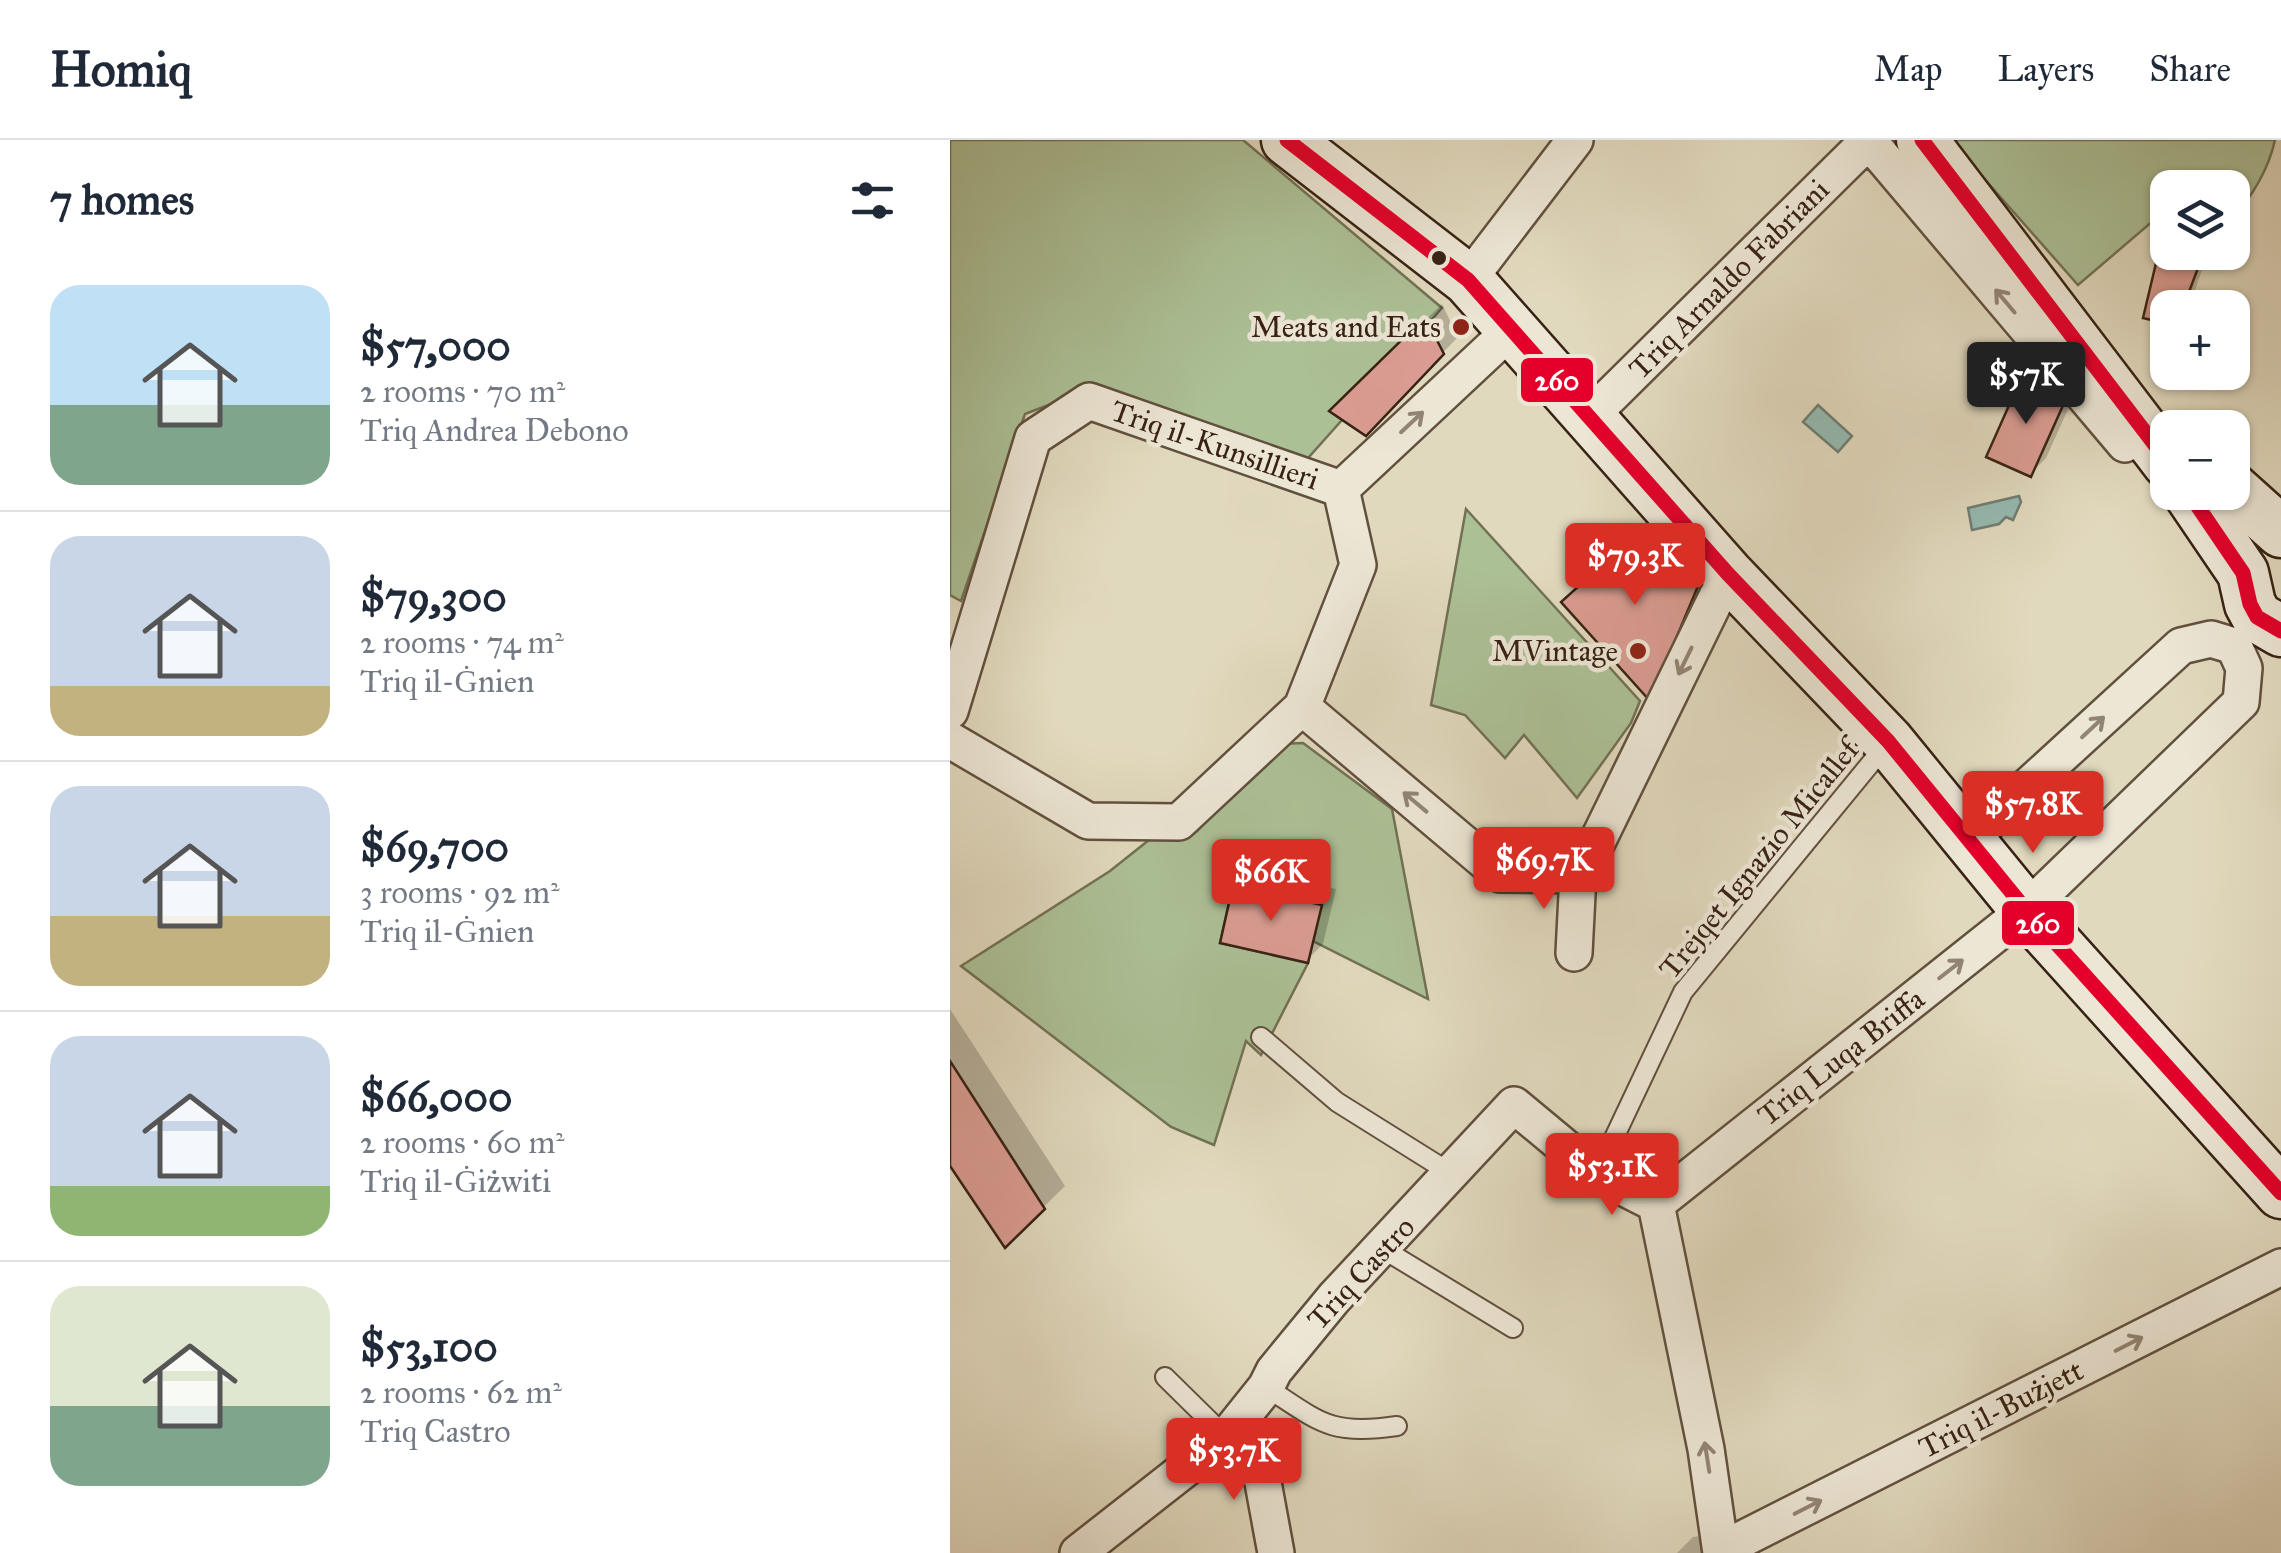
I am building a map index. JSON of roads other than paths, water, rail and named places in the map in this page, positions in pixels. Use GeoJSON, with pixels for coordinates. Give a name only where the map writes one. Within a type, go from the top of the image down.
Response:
{"type":"FeatureCollection","features":[{"type":"Feature","properties":{"kind":"main road"},"geometry":{"type":"LineString","coordinates":[[1287,140],[1468,280],[1728,574],[1888,742],[2026,910],[2281,1194]]}},
{"type":"Feature","properties":{"kind":"main road"},"geometry":{"type":"LineString","coordinates":[[1922,140],[2150,439]]}},
{"type":"Feature","properties":{"kind":"main road"},"geometry":{"type":"LineString","coordinates":[[2033,283],[2155,410]]}},
{"type":"Feature","properties":{"kind":"main road"},"geometry":{"type":"LineString","coordinates":[[2250,480],[2275,482],[2281,478]]}},
{"type":"Feature","properties":{"kind":"main road"},"geometry":{"type":"LineString","coordinates":[[2216,510],[2269,545]]}},
{"type":"Feature","properties":{"kind":"main road"},"geometry":{"type":"LineString","coordinates":[[2246,510],[2269,545]]}},
{"type":"Feature","properties":{"kind":"main road"},"geometry":{"type":"LineString","coordinates":[[2269,545],[2250,604],[2257,616],[2281,632]]}},
{"type":"Feature","properties":{"kind":"street"},"geometry":{"type":"LineString","coordinates":[[1468,280],[1575,140]]}},
{"type":"Feature","properties":{"kind":"street"},"geometry":{"type":"LineString","coordinates":[[1868,140],[2124,442],[2150,460]]}},
{"type":"Feature","properties":{"kind":"street","name":"Triq Arnaldo Fabriani"},"geometry":{"type":"LineString","coordinates":[[1589,418],[1868,140]]}},
{"type":"Feature","properties":{"kind":"street"},"geometry":{"type":"LineString","coordinates":[[950,740],[1088,821],[1179,822],[1302,707],[1358,565],[1341,488],[1511,330]]}},
{"type":"Feature","properties":{"kind":"street","name":"Triq il-Kunsillieri"},"geometry":{"type":"LineString","coordinates":[[950,711],[1033,438],[1089,400],[1341,488]]}},
{"type":"Feature","properties":{"kind":"street"},"geometry":{"type":"LineString","coordinates":[[1574,954],[1578,875],[1728,574]]}},
{"type":"Feature","properties":{"kind":"street","name":"Triq Luqa Briffa"},"geometry":{"type":"LineString","coordinates":[[1656,1204],[2026,910],[2241,702],[2244,668],[2234,646],[2211,638],[2181,646],[1968,840]]}},
{"type":"Feature","properties":{"kind":"street"},"geometry":{"type":"LineString","coordinates":[[1302,707],[1500,874],[1578,875]]}},
{"type":"Feature","properties":{"kind":"street","name":"Triq Castro"},"geometry":{"type":"LineString","coordinates":[[1078,1553],[1226,1437],[1334,1298],[1514,1105],[1597,1174],[1656,1204]]}},
{"type":"Feature","properties":{"kind":"street"},"geometry":{"type":"LineString","coordinates":[[1656,1204],[1706,1449],[1721,1552]]}},
{"type":"Feature","properties":{"kind":"street","name":"Triq il-Bużjett"},"geometry":{"type":"LineString","coordinates":[[1721,1552],[2281,1266]]}},
{"type":"Feature","properties":{"kind":"street"},"geometry":{"type":"LineString","coordinates":[[1226,1437],[1262,1476],[1276,1553]]}},
{"type":"Feature","properties":{"kind":"lane","name":"Trejqet Ignazio Micallef"},"geometry":{"type":"LineString","coordinates":[[1597,1174],[1683,992],[1888,742]]}},
{"type":"Feature","properties":{"kind":"lane"},"geometry":{"type":"LineString","coordinates":[[1261,1037],[1337,1102],[1452,1174]]}},
{"type":"Feature","properties":{"kind":"lane"},"geometry":{"type":"LineString","coordinates":[[1383,1249],[1514,1328]]}},
{"type":"Feature","properties":{"kind":"lane"},"geometry":{"type":"LineString","coordinates":[[1164,1377],[1226,1437]]}},
{"type":"Feature","properties":{"kind":"lane"},"geometry":{"type":"LineString","coordinates":[[1270,1379],[1327,1426],[1364,1431],[1397,1426]]}},
{"type":"Feature","properties":{"kind":"water"},"geometry":{"type":"Polygon","coordinates":[[[1818,405],[1852,436],[1838,452],[1803,422],[1818,405]]]}},
{"type":"Feature","properties":{"kind":"water"},"geometry":{"type":"Polygon","coordinates":[[[2019,496],[2021,502],[2013,520],[2006,517],[1999,524],[1972,530],[1968,508],[2019,496]]]}},
{"type":"Feature","properties":{"kind":"place","name":"Meats and Eats"},"geometry":{"type":"Point","coordinates":[1461,327]}},
{"type":"Feature","properties":{"kind":"place","name":"MVintage"},"geometry":{"type":"Point","coordinates":[1638,651]}}]}
